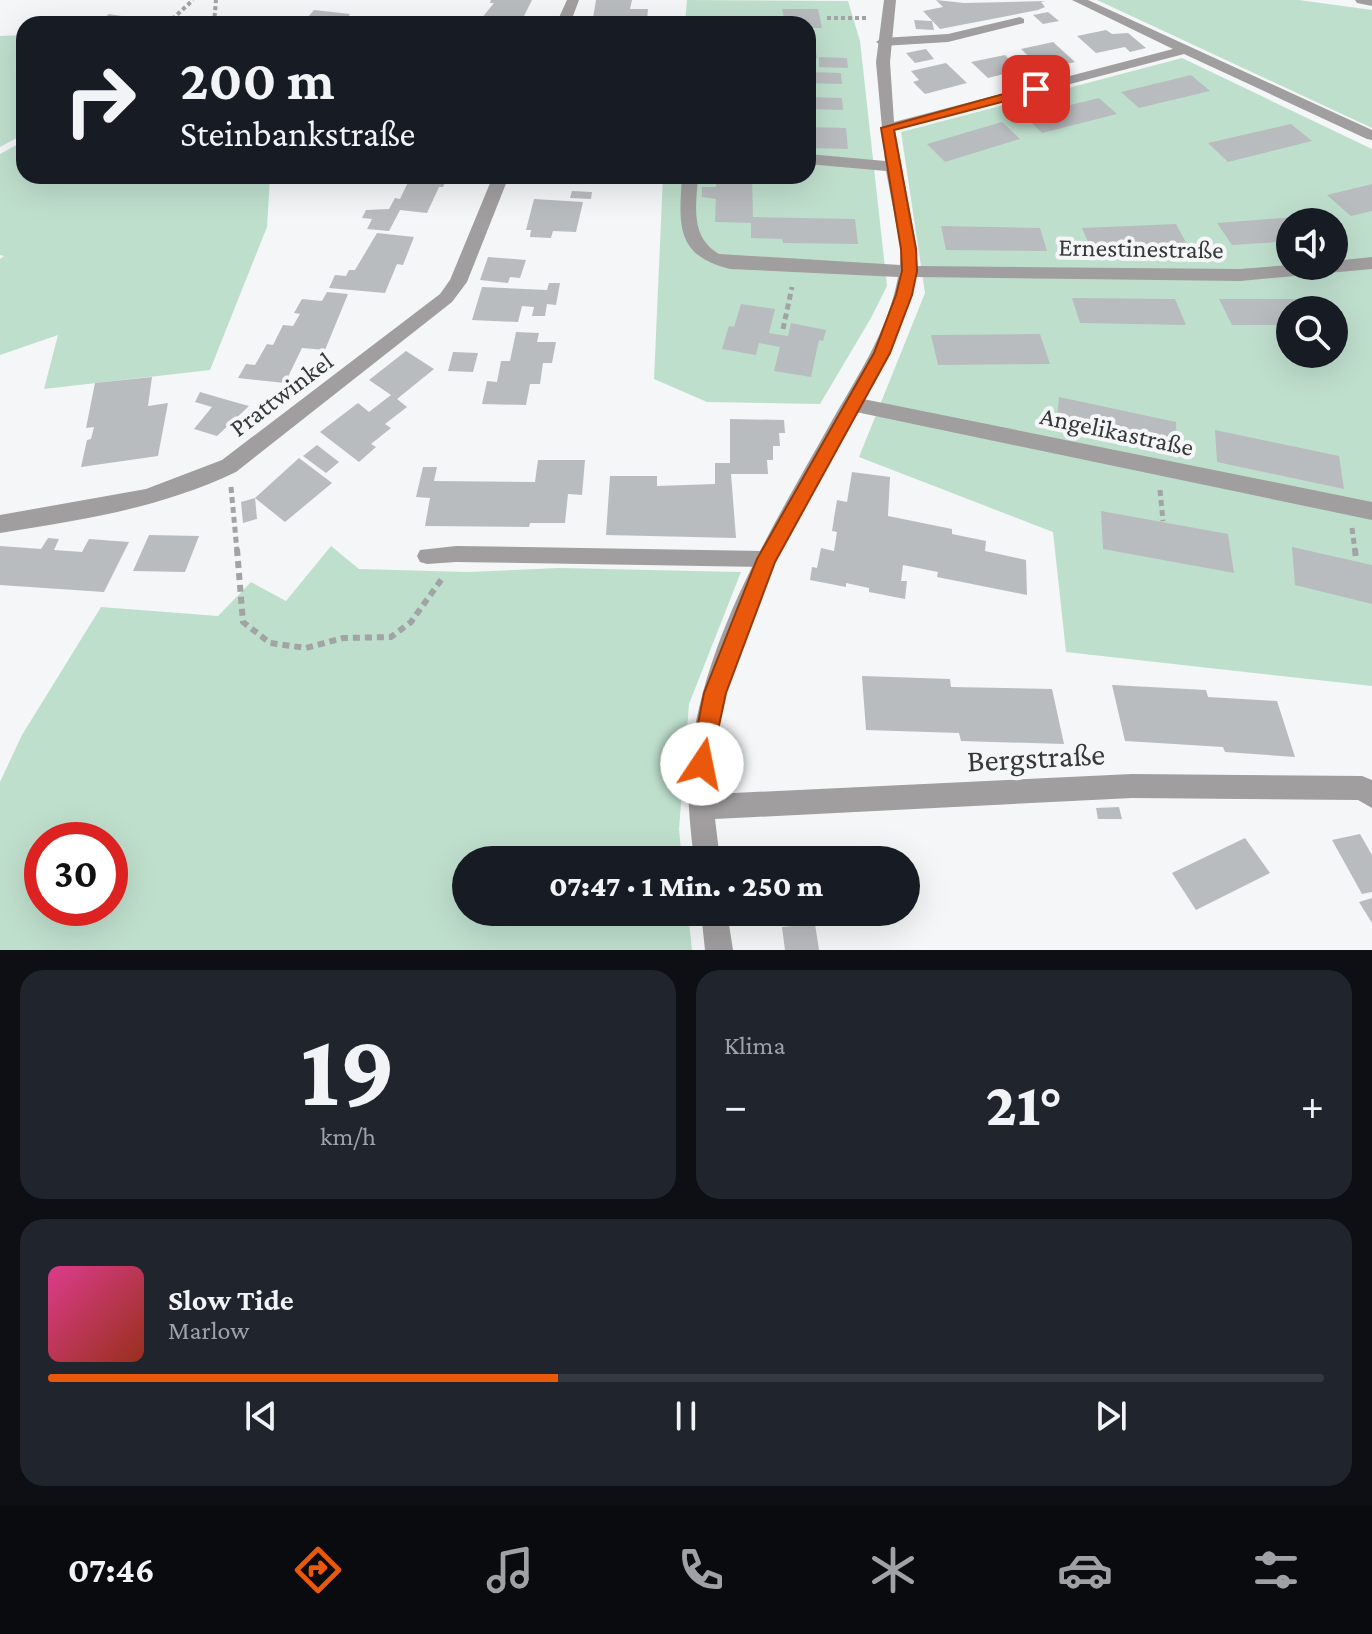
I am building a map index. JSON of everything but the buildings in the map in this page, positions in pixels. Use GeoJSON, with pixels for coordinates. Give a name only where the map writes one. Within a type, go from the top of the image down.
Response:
{"type":"FeatureCollection","features":[{"type":"Feature","properties":{"kind":"street"},"geometry":{"type":"LineString","coordinates":[[705,846],[701,807],[702,764],[715,693],[767,559],[882,353],[895,324],[909,271],[909,249],[887,128],[882,42],[890,0]]}},
{"type":"Feature","properties":{"kind":"street"},"geometry":{"type":"LineString","coordinates":[[1078,0],[1372,136]]}},
{"type":"Feature","properties":{"kind":"street"},"geometry":{"type":"LineString","coordinates":[[1361,0],[1372,2]]}},
{"type":"Feature","properties":{"kind":"street"},"geometry":{"type":"LineString","coordinates":[[887,128],[1184,50]]}},
{"type":"Feature","properties":{"kind":"street"},"geometry":{"type":"LineString","coordinates":[[816,160],[894,167]]}},
{"type":"Feature","properties":{"kind":"street","name":"Prattwinkel"},"geometry":{"type":"LineString","coordinates":[[0,524],[163,495],[199,482],[229,466],[446,298],[458,282],[498,184]]}},
{"type":"Feature","properties":{"kind":"street"},"geometry":{"type":"LineString","coordinates":[[690,184],[688,230],[697,247],[715,261],[909,271]]}},
{"type":"Feature","properties":{"kind":"street","name":"Ernestinestraße"},"geometry":{"type":"LineString","coordinates":[[909,271],[1240,275],[1372,263]]}},
{"type":"Feature","properties":{"kind":"street","name":"Angelikastraße"},"geometry":{"type":"LineString","coordinates":[[851,404],[1372,511]]}},
{"type":"Feature","properties":{"kind":"street","name":"Bergstraße"},"geometry":{"type":"LineString","coordinates":[[701,807],[1132,786],[1362,788],[1372,796]]}},
{"type":"Feature","properties":{"kind":"street"},"geometry":{"type":"LineString","coordinates":[[716,926],[719,950]]}},
{"type":"Feature","properties":{"kind":"lane"},"geometry":{"type":"LineString","coordinates":[[882,42],[948,38],[1020,21]]}},
{"type":"Feature","properties":{"kind":"lane"},"geometry":{"type":"LineString","coordinates":[[427,556],[767,559]]}},
{"type":"Feature","properties":{"kind":"path"},"geometry":{"type":"LineString","coordinates":[[176,16],[193,0]]}},
{"type":"Feature","properties":{"kind":"path"},"geometry":{"type":"LineString","coordinates":[[827,18],[885,20]]}},
{"type":"Feature","properties":{"kind":"path"},"geometry":{"type":"LineString","coordinates":[[783,329],[796,267]]}},
{"type":"Feature","properties":{"kind":"path"},"geometry":{"type":"LineString","coordinates":[[229,466],[243,622],[270,643],[306,648],[343,638],[391,637],[411,622],[430,599],[456,554]]}},
{"type":"Feature","properties":{"kind":"green space"},"geometry":{"type":"Polygon","coordinates":[[[687,0],[848,1],[860,41],[887,286],[820,404],[707,402],[654,379],[663,184],[816,184],[816,16],[686,16],[687,0]]]}},
{"type":"Feature","properties":{"kind":"green space"},"geometry":{"type":"Polygon","coordinates":[[[1097,0],[1299,0],[1372,10],[1372,128],[1097,0]]]}},
{"type":"Feature","properties":{"kind":"green space"},"geometry":{"type":"Polygon","coordinates":[[[16,35],[16,138],[0,147],[0,36],[16,35]]]}},
{"type":"Feature","properties":{"kind":"green space"},"geometry":{"type":"Polygon","coordinates":[[[1182,58],[1372,149],[1372,686],[1066,652],[1053,532],[859,457],[925,293],[901,132],[1182,58]]]}},
{"type":"Feature","properties":{"kind":"green space"},"geometry":{"type":"Polygon","coordinates":[[[16,145],[16,184],[270,184],[267,227],[210,370],[44,389],[58,335],[0,355],[0,259],[4,256],[0,255],[0,154],[16,145]]]}},
{"type":"Feature","properties":{"kind":"green space"},"geometry":{"type":"Polygon","coordinates":[[[331,546],[359,569],[468,572],[559,568],[741,572],[689,704],[679,829],[681,846],[452,846],[452,926],[689,926],[692,950],[0,950],[0,782],[22,735],[101,607],[218,616],[251,582],[286,601],[331,546]]]}},
{"type":"Feature","properties":{"kind":"route"},"geometry":{"type":"LineString","coordinates":[[702,764],[715,693],[767,559],[882,353],[904,295],[909,249],[887,128],[1036,89]]}}]}
